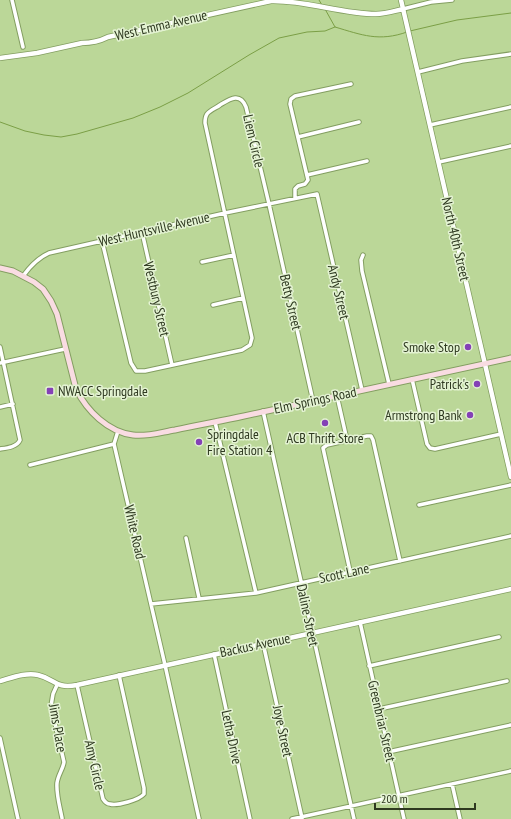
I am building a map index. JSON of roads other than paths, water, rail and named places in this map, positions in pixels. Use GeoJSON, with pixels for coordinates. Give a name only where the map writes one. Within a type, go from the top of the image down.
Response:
{"type":"FeatureCollection","features":[{"type":"Feature","properties":{"kind":"main road"},"geometry":{"type":"LineString","coordinates":[[0,268],[23,276],[43,290],[51,301],[57,314],[76,390],[90,411],[98,419],[118,431]]}},
{"type":"Feature","properties":{"kind":"main road","name":"Elm Springs Road"},"geometry":{"type":"LineString","coordinates":[[118,431],[134,435],[146,435],[215,422],[511,358]]}},
{"type":"Feature","properties":{"kind":"street"},"geometry":{"type":"LineString","coordinates":[[12,0],[23,47]]}},
{"type":"Feature","properties":{"kind":"street","name":"North 40th Street"},"geometry":{"type":"LineString","coordinates":[[402,0],[511,477]]}},
{"type":"Feature","properties":{"kind":"street"},"geometry":{"type":"LineString","coordinates":[[403,8],[432,2],[452,0]]}},
{"type":"Feature","properties":{"kind":"street","name":"West Emma Avenue"},"geometry":{"type":"LineString","coordinates":[[0,58],[33,54],[82,43],[89,43],[108,37],[271,1],[287,1],[376,14],[403,8]]}},
{"type":"Feature","properties":{"kind":"street"},"geometry":{"type":"LineString","coordinates":[[418,72],[462,61],[511,54]]}},
{"type":"Feature","properties":{"kind":"street"},"geometry":{"type":"LineString","coordinates":[[295,198],[295,189],[307,182],[307,175],[290,104],[291,99],[295,96],[351,84]]}},
{"type":"Feature","properties":{"kind":"street","name":"Liem Circle"},"geometry":{"type":"LineString","coordinates":[[172,365],[242,350],[250,345],[252,338],[205,120],[208,113],[234,98],[242,100],[246,107],[269,204]]}},
{"type":"Feature","properties":{"kind":"street"},"geometry":{"type":"LineString","coordinates":[[430,125],[511,107]]}},
{"type":"Feature","properties":{"kind":"street"},"geometry":{"type":"LineString","coordinates":[[298,137],[359,122]]}},
{"type":"Feature","properties":{"kind":"street"},"geometry":{"type":"LineString","coordinates":[[439,162],[511,146]]}},
{"type":"Feature","properties":{"kind":"street"},"geometry":{"type":"LineString","coordinates":[[307,175],[367,161]]}},
{"type":"Feature","properties":{"kind":"street","name":"West Huntsville Avenue"},"geometry":{"type":"LineString","coordinates":[[23,276],[30,266],[49,253],[225,213],[317,194]]}},
{"type":"Feature","properties":{"kind":"street","name":"Andy Street"},"geometry":{"type":"LineString","coordinates":[[317,194],[362,390]]}},
{"type":"Feature","properties":{"kind":"street","name":"Betty Street"},"geometry":{"type":"LineString","coordinates":[[269,204],[313,401]]}},
{"type":"Feature","properties":{"kind":"street","name":"Westbury Street"},"geometry":{"type":"LineString","coordinates":[[142,232],[172,365]]}},
{"type":"Feature","properties":{"kind":"street"},"geometry":{"type":"LineString","coordinates":[[102,241],[131,363],[136,370],[145,371],[172,365]]}},
{"type":"Feature","properties":{"kind":"street"},"geometry":{"type":"LineString","coordinates":[[202,262],[234,255]]}},
{"type":"Feature","properties":{"kind":"street"},"geometry":{"type":"LineString","coordinates":[[363,255],[361,260],[362,271],[389,384]]}},
{"type":"Feature","properties":{"kind":"street"},"geometry":{"type":"LineString","coordinates":[[213,304],[243,298]]}},
{"type":"Feature","properties":{"kind":"street"},"geometry":{"type":"LineString","coordinates":[[0,347],[2,362],[20,438],[20,443],[15,446],[0,449]]}},
{"type":"Feature","properties":{"kind":"street"},"geometry":{"type":"LineString","coordinates":[[2,362],[65,349]]}},
{"type":"Feature","properties":{"kind":"street"},"geometry":{"type":"LineString","coordinates":[[412,379],[427,444],[430,448],[435,449],[501,434]]}},
{"type":"Feature","properties":{"kind":"street"},"geometry":{"type":"LineString","coordinates":[[337,396],[347,440]]}},
{"type":"Feature","properties":{"kind":"street"},"geometry":{"type":"LineString","coordinates":[[0,407],[13,404]]}},
{"type":"Feature","properties":{"kind":"street","name":"Daline Street"},"geometry":{"type":"LineString","coordinates":[[263,411],[354,819]]}},
{"type":"Feature","properties":{"kind":"street"},"geometry":{"type":"LineString","coordinates":[[215,422],[256,593]]}},
{"type":"Feature","properties":{"kind":"street"},"geometry":{"type":"LineString","coordinates":[[30,465],[114,444],[118,431]]}},
{"type":"Feature","properties":{"kind":"street"},"geometry":{"type":"LineString","coordinates":[[350,571],[323,447],[367,436],[371,436],[373,440],[400,561]]}},
{"type":"Feature","properties":{"kind":"street","name":"White Road"},"geometry":{"type":"LineString","coordinates":[[114,444],[199,819]]}},
{"type":"Feature","properties":{"kind":"street"},"geometry":{"type":"LineString","coordinates":[[419,505],[511,485]]}},
{"type":"Feature","properties":{"kind":"street","name":"Scott Lane"},"geometry":{"type":"LineString","coordinates":[[151,604],[256,593],[511,536]]}},
{"type":"Feature","properties":{"kind":"street"},"geometry":{"type":"LineString","coordinates":[[186,538],[199,598]]}},
{"type":"Feature","properties":{"kind":"street","name":"Backus Avenue"},"geometry":{"type":"LineString","coordinates":[[0,681],[23,676],[37,675],[57,685],[77,685],[511,589]]}},
{"type":"Feature","properties":{"kind":"street","name":"Greenbriar Street"},"geometry":{"type":"LineString","coordinates":[[360,622],[404,819]]}},
{"type":"Feature","properties":{"kind":"street"},"geometry":{"type":"LineString","coordinates":[[369,666],[498,637]]}},
{"type":"Feature","properties":{"kind":"street","name":"Joye Street"},"geometry":{"type":"LineString","coordinates":[[263,644],[302,818]]}},
{"type":"Feature","properties":{"kind":"street","name":"Letha Drive"},"geometry":{"type":"LineString","coordinates":[[214,654],[250,819]]}},
{"type":"Feature","properties":{"kind":"street","name":"Amy Circle"},"geometry":{"type":"LineString","coordinates":[[77,685],[103,799],[106,803],[113,805],[136,799],[144,794],[144,788],[119,676]]}},
{"type":"Feature","properties":{"kind":"street"},"geometry":{"type":"LineString","coordinates":[[379,709],[507,681]]}},
{"type":"Feature","properties":{"kind":"street","name":"Jims Place"},"geometry":{"type":"LineString","coordinates":[[57,685],[53,694],[51,706],[64,762],[57,782],[62,818]]}},
{"type":"Feature","properties":{"kind":"street"},"geometry":{"type":"LineString","coordinates":[[388,752],[511,725]]}},
{"type":"Feature","properties":{"kind":"street"},"geometry":{"type":"LineString","coordinates":[[0,738],[18,819]]}},
{"type":"Feature","properties":{"kind":"street"},"geometry":{"type":"LineString","coordinates":[[292,819],[511,771]]}},
{"type":"Feature","properties":{"kind":"street"},"geometry":{"type":"LineString","coordinates":[[452,784],[460,819]]}},
{"type":"Feature","properties":{"kind":"waterway"},"geometry":{"type":"LineString","coordinates":[[319,0],[322,5]]}},
{"type":"Feature","properties":{"kind":"waterway"},"geometry":{"type":"LineString","coordinates":[[325,9],[335,27],[354,33],[388,37],[407,32]]}},
{"type":"Feature","properties":{"kind":"waterway"},"geometry":{"type":"LineString","coordinates":[[410,31],[457,20],[511,13]]}},
{"type":"Feature","properties":{"kind":"waterway"},"geometry":{"type":"LineString","coordinates":[[0,122],[25,131],[44,135],[61,137],[77,134],[133,118],[160,107],[188,93],[279,38],[307,32],[325,31],[335,27]]}},
{"type":"Feature","properties":{"kind":"place","name":"Smoke Stop"},"geometry":{"type":"Point","coordinates":[468,347]}},
{"type":"Feature","properties":{"kind":"place","name":"Patrick's"},"geometry":{"type":"Point","coordinates":[477,384]}},
{"type":"Feature","properties":{"kind":"place","name":"NWACC Springdale"},"geometry":{"type":"Point","coordinates":[50,391]}},
{"type":"Feature","properties":{"kind":"place","name":"Armstrong Bank"},"geometry":{"type":"Point","coordinates":[470,415]}},
{"type":"Feature","properties":{"kind":"place","name":"ACB Thrift Store"},"geometry":{"type":"Point","coordinates":[325,423]}},
{"type":"Feature","properties":{"kind":"place","name":"Springdale Fire Station 4"},"geometry":{"type":"Point","coordinates":[199,442]}}]}
